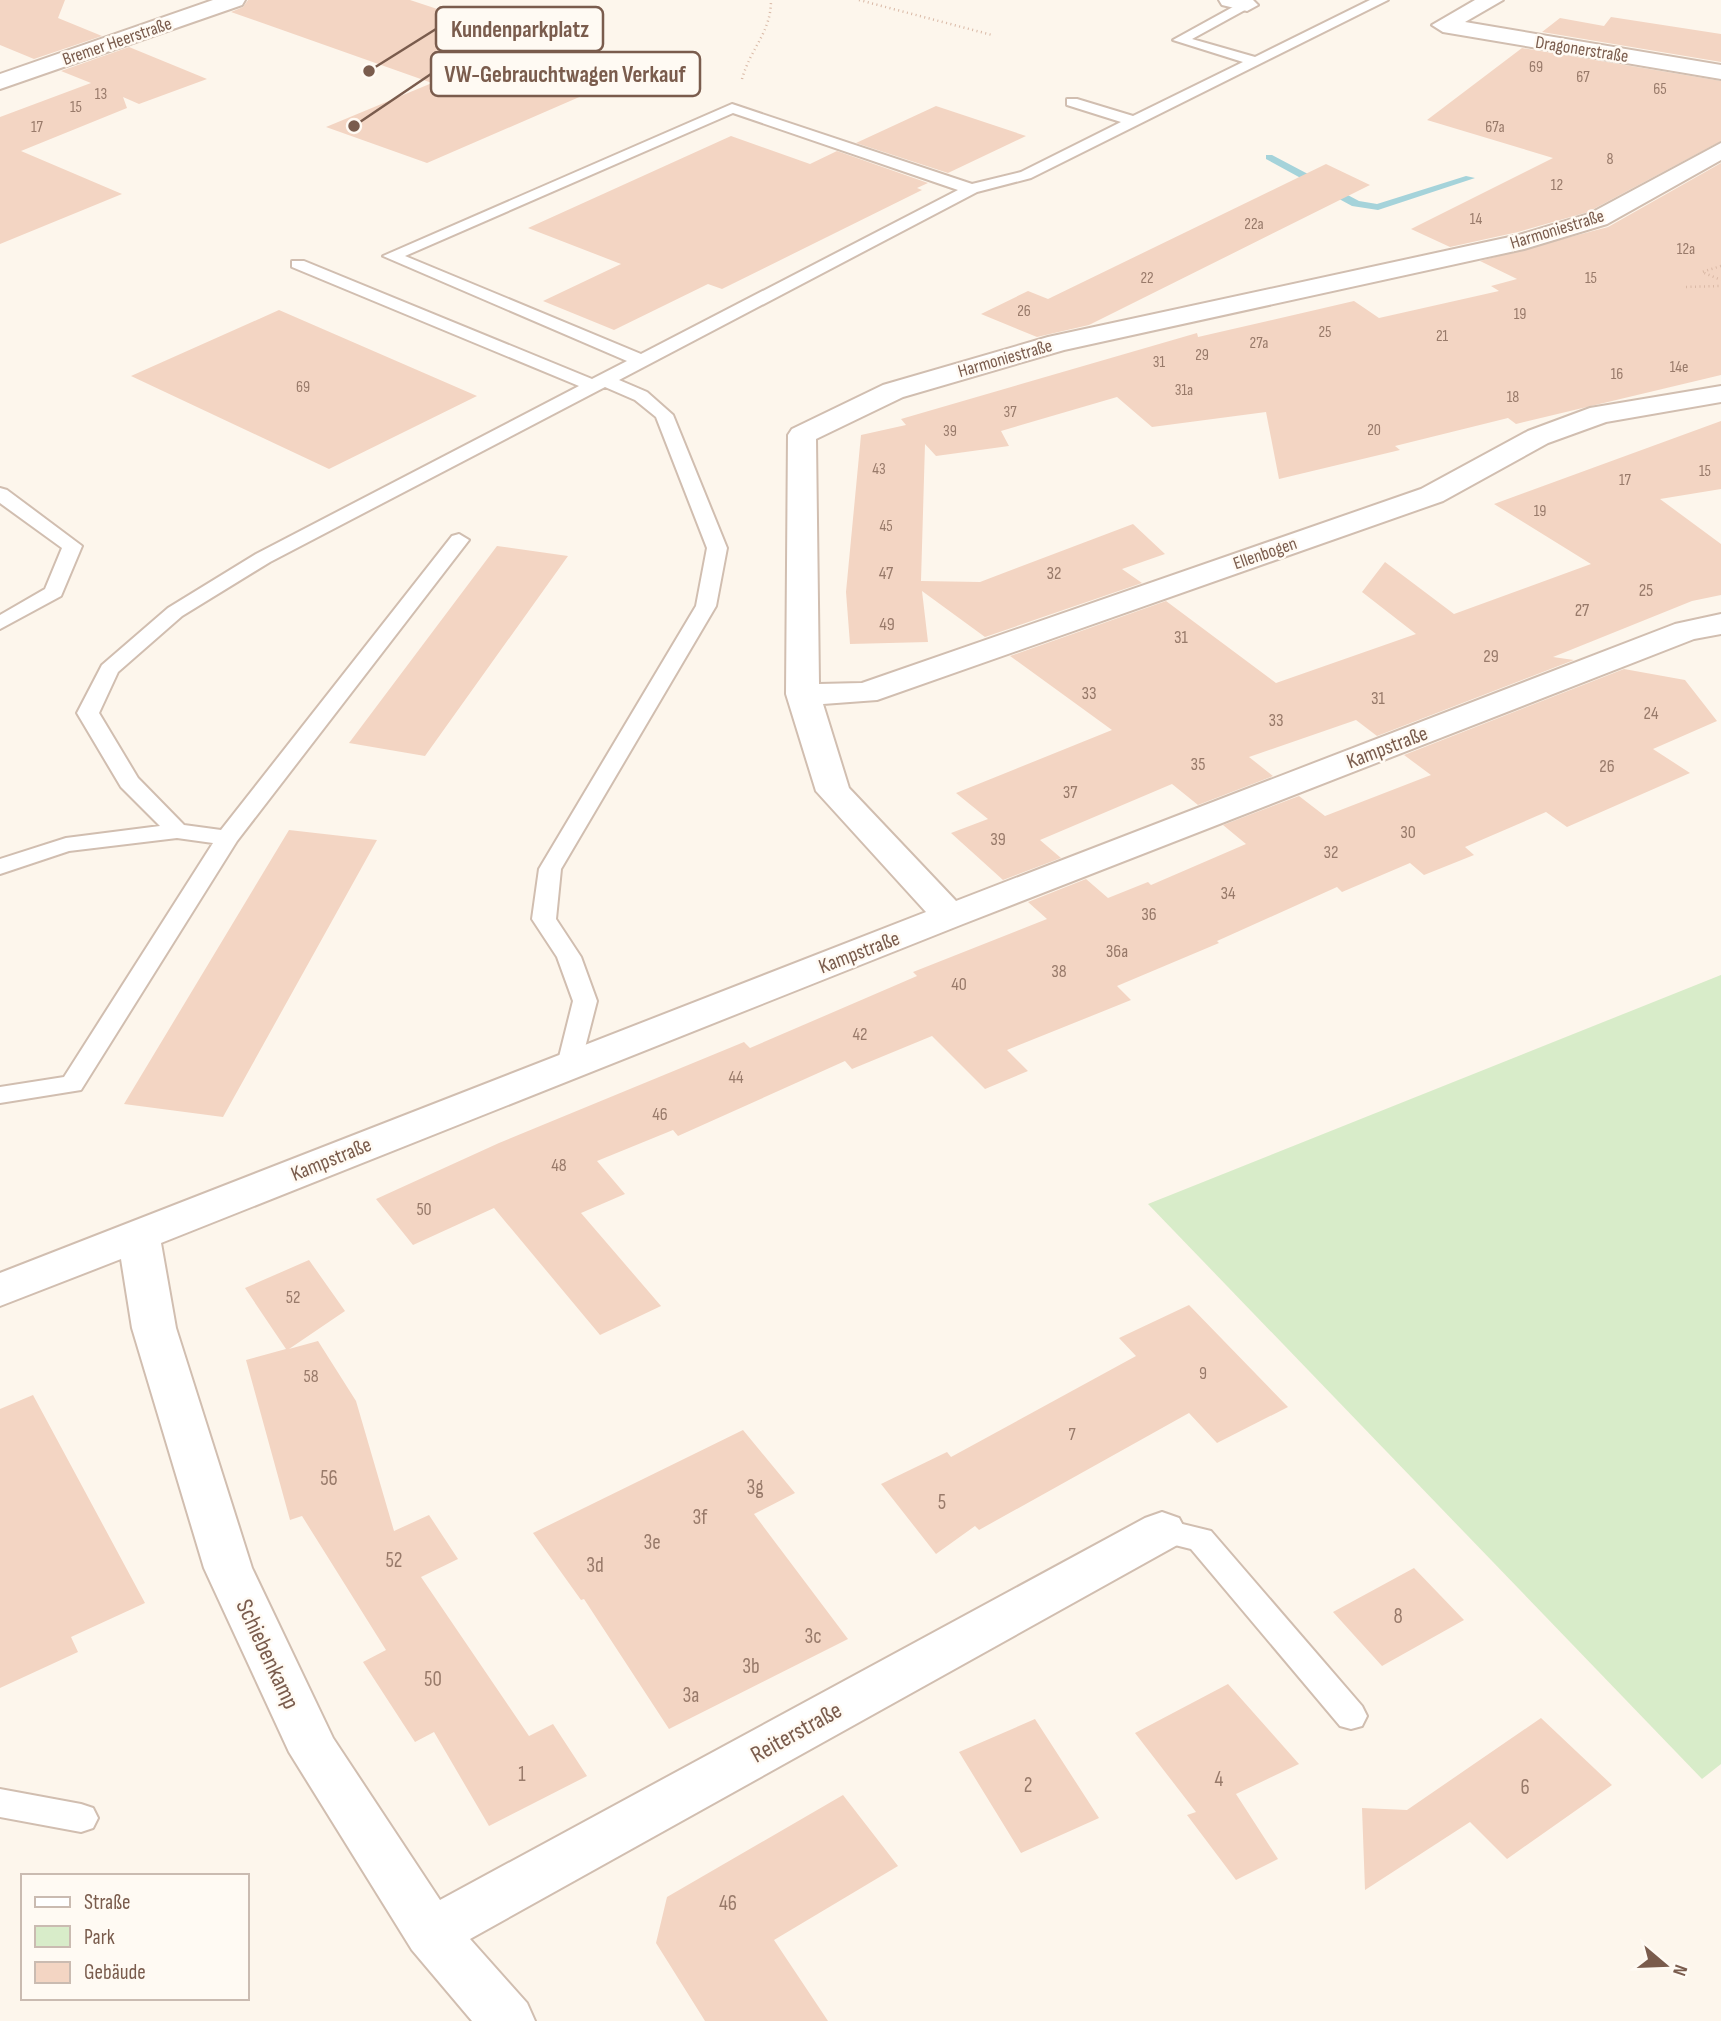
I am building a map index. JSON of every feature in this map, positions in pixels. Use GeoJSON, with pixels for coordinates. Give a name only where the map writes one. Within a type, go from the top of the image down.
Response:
{"type":"FeatureCollection","features":[{"type":"Feature","properties":{"kind":"street","name":"Bremer Heerstraße"},"geometry":{"type":"LineString","coordinates":[[0,82],[234,0]]}},
{"type":"Feature","properties":{"kind":"street","name":"Dragonerstraße"},"geometry":{"type":"LineString","coordinates":[[1492,0],[1443,25],[1721,72]]}},
{"type":"Feature","properties":{"kind":"street","name":"Harmoniestraße"},"geometry":{"type":"LineString","coordinates":[[950,916],[833,791],[803,694],[802,435],[893,391],[1058,343],[1524,241],[1578,225],[1624,206],[1721,150]]}},
{"type":"Feature","properties":{"kind":"street","name":"Ellenbogen"},"geometry":{"type":"LineString","coordinates":[[803,694],[865,693],[1432,495],[1538,437],[1600,414],[1721,394]]}},
{"type":"Feature","properties":{"kind":"street","name":"Kampstraße"},"geometry":{"type":"LineString","coordinates":[[0,1290],[950,916],[1686,631],[1721,624]]}},
{"type":"Feature","properties":{"kind":"street","name":"Schiebenkamp"},"geometry":{"type":"LineString","coordinates":[[138,1236],[154,1328],[228,1568],[314,1752],[431,1933],[507,2021]]}},
{"type":"Feature","properties":{"kind":"street","name":"Reiterstraße"},"geometry":{"type":"LineString","coordinates":[[431,1933],[1162,1531]]}},
{"type":"Feature","properties":{"kind":"lane"},"geometry":{"type":"LineString","coordinates":[[177,831],[129,782],[88,713],[109,669],[175,612],[263,558],[971,189],[1026,175],[1381,0]]}},
{"type":"Feature","properties":{"kind":"lane"},"geometry":{"type":"LineString","coordinates":[[1238,2],[1180,40],[1255,61]]}},
{"type":"Feature","properties":{"kind":"lane"},"geometry":{"type":"LineString","coordinates":[[1072,102],[1135,122]]}},
{"type":"Feature","properties":{"kind":"lane"},"geometry":{"type":"LineString","coordinates":[[642,361],[391,256],[732,108],[971,189]]}},
{"type":"Feature","properties":{"kind":"lane"},"geometry":{"type":"LineString","coordinates":[[298,264],[599,383],[641,396],[664,415],[717,548],[706,606],[550,869],[544,919],[569,957],[585,1002],[570,1065]]}},
{"type":"Feature","properties":{"kind":"lane"},"geometry":{"type":"LineString","coordinates":[[0,494],[72,546],[54,592],[0,623]]}},
{"type":"Feature","properties":{"kind":"lane"},"geometry":{"type":"LineString","coordinates":[[0,1095],[72,1084],[227,838],[459,540]]}},
{"type":"Feature","properties":{"kind":"lane"},"geometry":{"type":"LineString","coordinates":[[0,867],[66,845],[177,831],[227,838]]}},
{"type":"Feature","properties":{"kind":"lane"},"geometry":{"type":"LineString","coordinates":[[1162,1531],[1200,1539],[1352,1716]]}},
{"type":"Feature","properties":{"kind":"lane"},"geometry":{"type":"LineString","coordinates":[[0,1803],[81,1818]]}},
{"type":"Feature","properties":{"kind":"path"},"geometry":{"type":"LineString","coordinates":[[732,108],[740,94],[748,57],[771,20],[771,0]]}},
{"type":"Feature","properties":{"kind":"path"},"geometry":{"type":"LineString","coordinates":[[859,0],[914,17],[992,35]]}},
{"type":"Feature","properties":{"kind":"path"},"geometry":{"type":"LineString","coordinates":[[1721,266],[1702,272],[1721,280]]}},
{"type":"Feature","properties":{"kind":"path"},"geometry":{"type":"LineString","coordinates":[[1686,287],[1721,286]]}},
{"type":"Feature","properties":{"kind":"green space"},"geometry":{"type":"Polygon","coordinates":[[[1721,975],[1721,1764],[1702,1779],[1148,1204],[1721,975]]]}},
{"type":"Feature","properties":{"kind":"building"},"geometry":{"type":"Polygon","coordinates":[[[0,0],[65,0],[58,18],[102,36],[34,59],[0,45],[0,0]]]}},
{"type":"Feature","properties":{"kind":"building"},"geometry":{"type":"Polygon","coordinates":[[[248,0],[410,0],[522,37],[530,34],[630,68],[590,84],[600,88],[427,163],[326,127],[432,83],[231,12],[243,7],[248,0]]]}},
{"type":"Feature","properties":{"kind":"building"},"geometry":{"type":"Polygon","coordinates":[[[1611,17],[1721,34],[1721,62],[1542,32],[1560,18],[1604,26],[1611,17]]]}},
{"type":"Feature","properties":{"kind":"building"},"geometry":{"type":"Polygon","coordinates":[[[129,47],[207,79],[139,104],[123,97],[127,108],[21,151],[122,194],[0,244],[0,117],[91,83],[61,71],[129,47]]]}},
{"type":"Feature","properties":{"kind":"building"},"geometry":{"type":"Polygon","coordinates":[[[1522,48],[1721,81],[1721,141],[1588,212],[1518,232],[1450,247],[1411,229],[1553,158],[1427,120],[1522,48]]]}},
{"type":"Feature","properties":{"kind":"building"},"geometry":{"type":"Polygon","coordinates":[[[936,106],[1026,136],[948,173],[856,143],[936,106]]]}},
{"type":"Feature","properties":{"kind":"building"},"geometry":{"type":"Polygon","coordinates":[[[731,136],[810,164],[837,151],[928,183],[917,188],[922,190],[722,289],[708,284],[614,330],[543,301],[621,264],[528,228],[731,136]]]}},
{"type":"Feature","properties":{"kind":"building"},"geometry":{"type":"Polygon","coordinates":[[[1721,163],[1721,375],[1516,424],[1508,418],[1395,446],[1400,450],[1279,479],[1266,412],[1152,427],[1117,397],[1001,431],[1009,446],[936,456],[925,444],[921,581],[980,582],[1133,524],[1165,554],[1122,569],[1142,583],[985,637],[922,591],[928,642],[850,644],[846,592],[861,435],[906,425],[901,419],[1197,333],[1198,337],[1354,301],[1379,318],[1499,291],[1491,286],[1517,279],[1480,261],[1608,227],[1721,163]]]}},
{"type":"Feature","properties":{"kind":"building"},"geometry":{"type":"Polygon","coordinates":[[[1326,164],[1370,185],[1089,325],[1037,337],[981,314],[1028,291],[1048,299],[1326,164]]]}},
{"type":"Feature","properties":{"kind":"building"},"geometry":{"type":"Polygon","coordinates":[[[279,310],[477,396],[329,469],[131,376],[279,310]]]}},
{"type":"Feature","properties":{"kind":"building"},"geometry":{"type":"Polygon","coordinates":[[[1721,421],[1721,489],[1660,499],[1721,544],[1721,595],[1692,601],[1553,657],[1574,660],[1377,736],[1356,720],[1249,757],[1273,776],[1198,805],[1172,784],[1040,840],[1061,858],[1003,880],[951,833],[988,819],[956,793],[1112,730],[1010,656],[1166,601],[1276,683],[1416,634],[1362,592],[1385,562],[1454,614],[1591,564],[1494,504],[1721,421]]]}},
{"type":"Feature","properties":{"kind":"building"},"geometry":{"type":"Polygon","coordinates":[[[497,546],[568,556],[425,756],[349,743],[497,546]]]}},
{"type":"Feature","properties":{"kind":"building"},"geometry":{"type":"Polygon","coordinates":[[[1624,669],[1685,680],[1717,721],[1653,749],[1690,773],[1567,827],[1546,812],[1465,847],[1474,855],[1424,875],[1410,863],[1342,892],[1337,887],[1217,941],[1219,943],[1117,986],[1131,1000],[1007,1050],[1028,1071],[985,1089],[932,1036],[852,1069],[845,1061],[678,1136],[673,1130],[597,1161],[625,1194],[581,1213],[661,1306],[600,1335],[494,1208],[413,1245],[376,1199],[499,1143],[744,1042],[750,1048],[917,976],[913,972],[1047,919],[1028,902],[1086,879],[1108,898],[1148,882],[1151,885],[1246,844],[1223,825],[1299,796],[1325,816],[1431,775],[1404,755],[1624,669]]]}},
{"type":"Feature","properties":{"kind":"building"},"geometry":{"type":"Polygon","coordinates":[[[289,830],[377,840],[223,1117],[124,1104],[289,830]]]}},
{"type":"Feature","properties":{"kind":"building"},"geometry":{"type":"Polygon","coordinates":[[[309,1260],[345,1311],[289,1349],[318,1341],[356,1401],[394,1531],[429,1515],[458,1559],[421,1577],[529,1736],[553,1724],[587,1776],[489,1826],[434,1732],[415,1742],[363,1662],[386,1650],[302,1516],[290,1520],[246,1360],[286,1349],[245,1288],[309,1260]]]}},
{"type":"Feature","properties":{"kind":"building"},"geometry":{"type":"Polygon","coordinates":[[[1189,1305],[1288,1407],[1217,1443],[1189,1413],[979,1530],[975,1526],[936,1554],[881,1484],[947,1452],[951,1457],[1136,1356],[1119,1338],[1189,1305]]]}},
{"type":"Feature","properties":{"kind":"building"},"geometry":{"type":"Polygon","coordinates":[[[33,1395],[145,1603],[71,1637],[78,1652],[0,1688],[0,1409],[33,1395]]]}},
{"type":"Feature","properties":{"kind":"building"},"geometry":{"type":"Polygon","coordinates":[[[743,1430],[795,1493],[754,1514],[848,1639],[669,1729],[584,1599],[581,1600],[533,1533],[743,1430]]]}},
{"type":"Feature","properties":{"kind":"building"},"geometry":{"type":"Polygon","coordinates":[[[1414,1568],[1464,1620],[1382,1666],[1333,1612],[1414,1568]]]}},
{"type":"Feature","properties":{"kind":"building"},"geometry":{"type":"Polygon","coordinates":[[[1228,1684],[1299,1764],[1236,1794],[1278,1859],[1236,1880],[1187,1815],[1196,1812],[1135,1733],[1228,1684]]]}},
{"type":"Feature","properties":{"kind":"building"},"geometry":{"type":"Polygon","coordinates":[[[1541,1718],[1612,1785],[1507,1859],[1470,1822],[1365,1890],[1362,1808],[1407,1810],[1541,1718]]]}},
{"type":"Feature","properties":{"kind":"building"},"geometry":{"type":"Polygon","coordinates":[[[1035,1719],[1099,1818],[1021,1853],[959,1752],[1035,1719]]]}},
{"type":"Feature","properties":{"kind":"building"},"geometry":{"type":"Polygon","coordinates":[[[843,1795],[898,1866],[774,1940],[828,2021],[705,2021],[656,1943],[667,1897],[843,1795]]]}},
{"type":"Feature","properties":{"kind":"waterway"},"geometry":{"type":"LineString","coordinates":[[1269,157],[1356,204],[1378,207],[1470,178]]}},
{"type":"Feature","properties":{"kind":"place","name":"Kundenparkplatz"},"geometry":{"type":"Point","coordinates":[369,71]}},
{"type":"Feature","properties":{"kind":"place","name":"VW-Gebrauchtwagen Verkauf"},"geometry":{"type":"Point","coordinates":[354,126]}}]}
